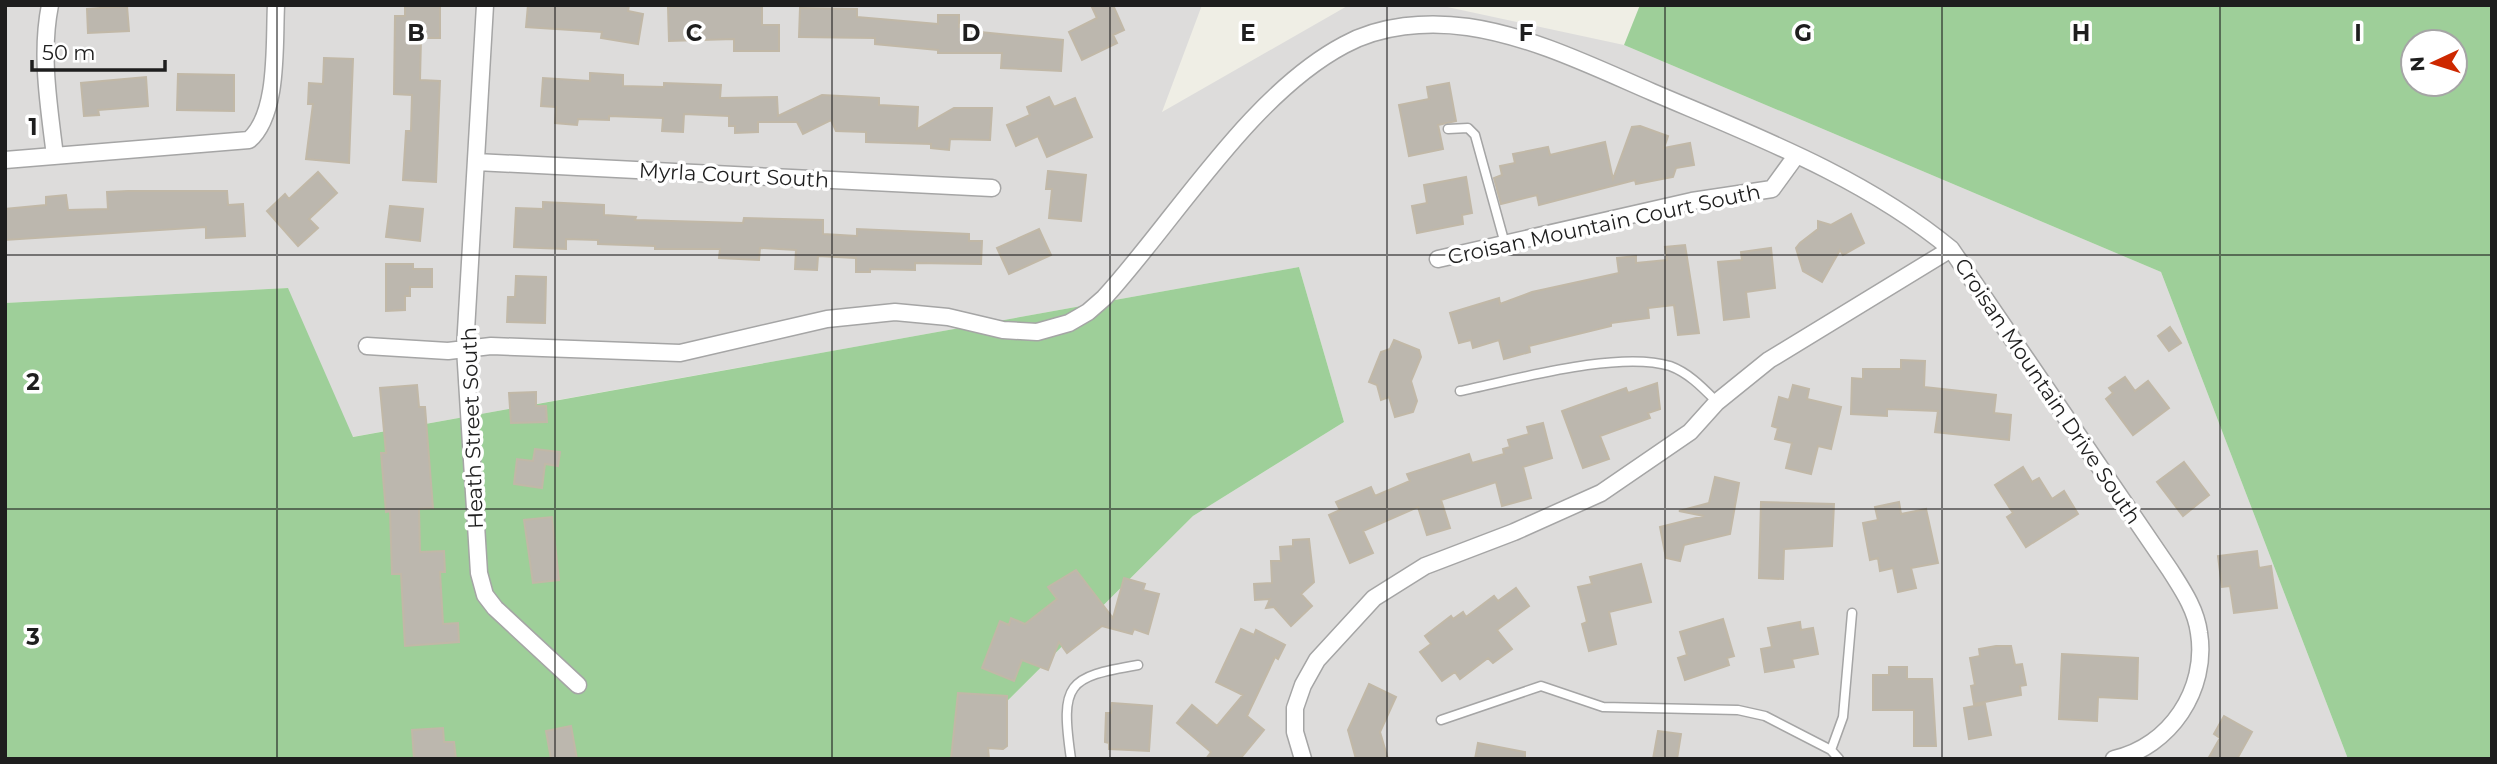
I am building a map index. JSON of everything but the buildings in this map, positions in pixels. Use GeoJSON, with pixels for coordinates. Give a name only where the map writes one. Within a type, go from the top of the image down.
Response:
{"type":"FeatureCollection","features":[{"type":"Feature","properties":{"kind":"street"},"geometry":{"type":"LineString","coordinates":[[50,5],[46,23],[46,64],[55,156]]}},
{"type":"Feature","properties":{"kind":"street"},"geometry":{"type":"LineString","coordinates":[[5,160],[249,140],[258,132],[268,115],[276,5]]}},
{"type":"Feature","properties":{"kind":"street","name":"Heath Street South"},"geometry":{"type":"LineString","coordinates":[[485,5],[466,348],[479,573],[485,595],[498,612],[578,685]]}},
{"type":"Feature","properties":{"kind":"street","name":"Croisan Mountain Drive South"},"geometry":{"type":"LineString","coordinates":[[367,346],[449,351],[466,348],[680,353],[827,319],[895,312],[948,317],[1021,333],[1054,329],[1088,312],[1104,298],[1242,131],[1301,74],[1345,44],[1395,28],[1442,25],[1468,27],[1526,42],[1607,73],[1774,144],[1876,195],[1918,222],[1951,249],[2170,570],[2196,617],[2200,634],[2200,667],[2189,700],[2177,719],[2154,741],[2136,753],[2114,759]]}},
{"type":"Feature","properties":{"kind":"street","name":"Croisan Mountain Court South"},"geometry":{"type":"LineString","coordinates":[[1438,259],[1692,201],[1772,189],[1796,156]]}},
{"type":"Feature","properties":{"kind":"street","name":"Myrla Court South"},"geometry":{"type":"LineString","coordinates":[[476,162],[992,188]]}},
{"type":"Feature","properties":{"kind":"street"},"geometry":{"type":"LineString","coordinates":[[1303,759],[1295,708],[1303,685],[1317,660],[1374,598],[1425,565],[1514,532],[1601,493],[1690,432],[1717,402],[1769,360],[1951,249]]}},
{"type":"Feature","properties":{"kind":"lane"},"geometry":{"type":"LineString","coordinates":[[1448,129],[1468,128],[1475,135],[1505,244]]}},
{"type":"Feature","properties":{"kind":"lane"},"geometry":{"type":"LineString","coordinates":[[1460,391],[1577,368],[1655,363],[1684,373],[1717,402]]}},
{"type":"Feature","properties":{"kind":"lane"},"geometry":{"type":"LineString","coordinates":[[1831,750],[1843,718],[1852,613]]}},
{"type":"Feature","properties":{"kind":"lane"},"geometry":{"type":"LineString","coordinates":[[1070,759],[1068,701],[1079,680],[1091,673],[1138,666]]}},
{"type":"Feature","properties":{"kind":"lane"},"geometry":{"type":"LineString","coordinates":[[1441,720],[1541,687],[1603,707],[1738,710],[1765,716],[1831,750],[1839,759]]}},
{"type":"Feature","properties":{"kind":"shaded area"},"geometry":{"type":"Polygon","coordinates":[[[5,5],[1202,5],[1162,112],[1349,5],[1438,5],[1624,45],[2161,272],[2348,759],[949,759],[1193,516],[1344,422],[1299,267],[352,437],[287,288],[5,303],[5,5]]]}},
{"type":"Feature","properties":{"kind":"green space"},"geometry":{"type":"Polygon","coordinates":[[[1640,5],[2492,5],[2492,759],[2348,759],[2161,272],[1624,45],[1640,5]]]}},
{"type":"Feature","properties":{"kind":"green space"},"geometry":{"type":"Polygon","coordinates":[[[1299,267],[1344,422],[1193,516],[949,759],[5,759],[5,303],[288,288],[353,437],[1299,267]]]}}]}
